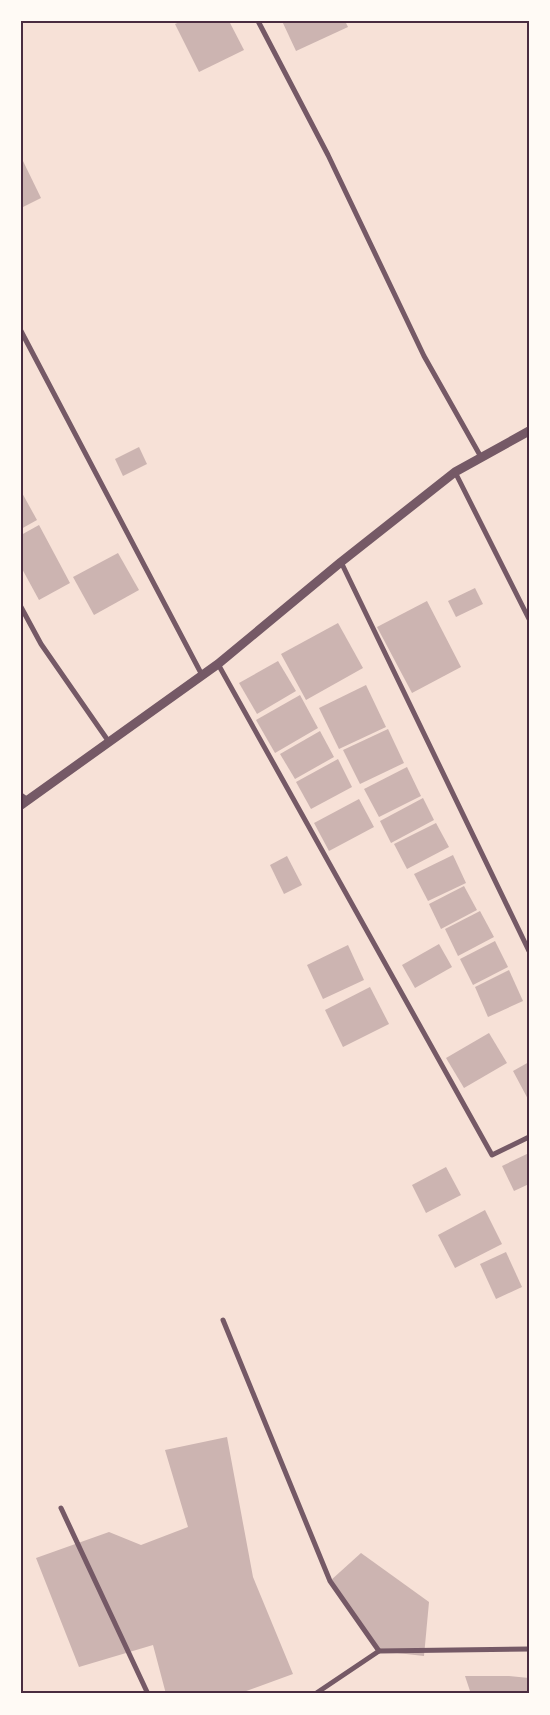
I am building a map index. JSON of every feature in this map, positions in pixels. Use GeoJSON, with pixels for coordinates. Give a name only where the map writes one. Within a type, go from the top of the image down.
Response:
{"type":"FeatureCollection","features":[{"type":"Feature","properties":{"kind":"street"},"geometry":{"type":"LineString","coordinates":[[258,21],[328,155],[424,356],[481,457]]}},
{"type":"Feature","properties":{"kind":"street"},"geometry":{"type":"LineString","coordinates":[[21,331],[202,675]]}},
{"type":"Feature","properties":{"kind":"street"},"geometry":{"type":"LineString","coordinates":[[24,800],[218,664],[341,562],[455,472],[529,431]]}},
{"type":"Feature","properties":{"kind":"street"},"geometry":{"type":"LineString","coordinates":[[455,472],[529,619]]}},
{"type":"Feature","properties":{"kind":"street"},"geometry":{"type":"LineString","coordinates":[[341,562],[529,951]]}},
{"type":"Feature","properties":{"kind":"street"},"geometry":{"type":"LineString","coordinates":[[21,607],[41,644],[109,742]]}},
{"type":"Feature","properties":{"kind":"street"},"geometry":{"type":"LineString","coordinates":[[218,664],[492,1155],[529,1137]]}},
{"type":"Feature","properties":{"kind":"street"},"geometry":{"type":"LineString","coordinates":[[223,1320],[330,1581],[379,1651]]}},
{"type":"Feature","properties":{"kind":"street"},"geometry":{"type":"LineString","coordinates":[[62,1508],[148,1694]]}},
{"type":"Feature","properties":{"kind":"street"},"geometry":{"type":"LineString","coordinates":[[315,1694],[379,1651],[529,1649]]}},
{"type":"Feature","properties":{"kind":"building"},"geometry":{"type":"Polygon","coordinates":[[[182,21],[229,21],[244,50],[199,72],[175,24],[182,21]]]}},
{"type":"Feature","properties":{"kind":"building"},"geometry":{"type":"Polygon","coordinates":[[[282,21],[345,21],[348,27],[296,51],[282,21]]]}},
{"type":"Feature","properties":{"kind":"building"},"geometry":{"type":"Polygon","coordinates":[[[23,161],[41,198],[21,208],[21,162],[23,161]]]}},
{"type":"Feature","properties":{"kind":"building"},"geometry":{"type":"Polygon","coordinates":[[[139,447],[147,464],[123,476],[115,459],[139,447]]]}},
{"type":"Feature","properties":{"kind":"building"},"geometry":{"type":"Polygon","coordinates":[[[21,491],[37,520],[21,529],[21,491]]]}},
{"type":"Feature","properties":{"kind":"building"},"geometry":{"type":"Polygon","coordinates":[[[39,525],[70,583],[39,600],[21,567],[21,535],[39,525]]]}},
{"type":"Feature","properties":{"kind":"building"},"geometry":{"type":"Polygon","coordinates":[[[118,553],[139,590],[94,615],[73,577],[118,553]]]}},
{"type":"Feature","properties":{"kind":"building"},"geometry":{"type":"Polygon","coordinates":[[[475,588],[483,604],[456,617],[448,601],[475,588]]]}},
{"type":"Feature","properties":{"kind":"building"},"geometry":{"type":"Polygon","coordinates":[[[427,601],[461,667],[412,693],[377,627],[427,601]]]}},
{"type":"Feature","properties":{"kind":"building"},"geometry":{"type":"Polygon","coordinates":[[[338,623],[363,668],[306,700],[281,654],[338,623]]]}},
{"type":"Feature","properties":{"kind":"building"},"geometry":{"type":"Polygon","coordinates":[[[278,661],[296,691],[257,714],[239,683],[278,661]]]}},
{"type":"Feature","properties":{"kind":"building"},"geometry":{"type":"Polygon","coordinates":[[[366,685],[386,727],[339,749],[319,708],[366,685]]]}},
{"type":"Feature","properties":{"kind":"building"},"geometry":{"type":"Polygon","coordinates":[[[300,695],[318,728],[275,753],[256,720],[300,695]]]}},
{"type":"Feature","properties":{"kind":"building"},"geometry":{"type":"Polygon","coordinates":[[[388,729],[404,763],[360,784],[343,750],[388,729]]]}},
{"type":"Feature","properties":{"kind":"building"},"geometry":{"type":"Polygon","coordinates":[[[320,731],[334,757],[295,779],[280,754],[320,731]]]}},
{"type":"Feature","properties":{"kind":"building"},"geometry":{"type":"Polygon","coordinates":[[[338,759],[352,787],[311,809],[296,782],[338,759]]]}},
{"type":"Feature","properties":{"kind":"building"},"geometry":{"type":"Polygon","coordinates":[[[407,767],[421,796],[379,817],[364,789],[407,767]]]}},
{"type":"Feature","properties":{"kind":"building"},"geometry":{"type":"Polygon","coordinates":[[[423,798],[434,820],[391,843],[380,821],[423,798]]]}},
{"type":"Feature","properties":{"kind":"building"},"geometry":{"type":"Polygon","coordinates":[[[359,799],[374,827],[329,851],[314,823],[359,799]]]}},
{"type":"Feature","properties":{"kind":"building"},"geometry":{"type":"Polygon","coordinates":[[[436,823],[449,847],[407,869],[394,844],[436,823]]]}},
{"type":"Feature","properties":{"kind":"building"},"geometry":{"type":"Polygon","coordinates":[[[453,855],[466,883],[428,901],[414,874],[453,855]]]}},
{"type":"Feature","properties":{"kind":"building"},"geometry":{"type":"Polygon","coordinates":[[[287,856],[302,885],[284,894],[270,865],[287,856]]]}},
{"type":"Feature","properties":{"kind":"building"},"geometry":{"type":"Polygon","coordinates":[[[464,886],[477,910],[441,929],[429,904],[464,886]]]}},
{"type":"Feature","properties":{"kind":"building"},"geometry":{"type":"Polygon","coordinates":[[[480,911],[494,937],[458,956],[445,929],[480,911]]]}},
{"type":"Feature","properties":{"kind":"building"},"geometry":{"type":"Polygon","coordinates":[[[495,941],[508,967],[473,985],[460,959],[495,941]]]}},
{"type":"Feature","properties":{"kind":"building"},"geometry":{"type":"Polygon","coordinates":[[[439,944],[452,967],[415,988],[402,965],[439,944]]]}},
{"type":"Feature","properties":{"kind":"building"},"geometry":{"type":"Polygon","coordinates":[[[348,945],[364,980],[323,999],[307,965],[348,945]]]}},
{"type":"Feature","properties":{"kind":"building"},"geometry":{"type":"Polygon","coordinates":[[[509,970],[523,1001],[488,1017],[475,987],[509,970]]]}},
{"type":"Feature","properties":{"kind":"building"},"geometry":{"type":"Polygon","coordinates":[[[370,987],[389,1024],[343,1047],[325,1010],[370,987]]]}},
{"type":"Feature","properties":{"kind":"building"},"geometry":{"type":"Polygon","coordinates":[[[489,1033],[507,1063],[464,1088],[446,1058],[489,1033]]]}},
{"type":"Feature","properties":{"kind":"building"},"geometry":{"type":"Polygon","coordinates":[[[529,1062],[529,1101],[513,1071],[529,1062]]]}},
{"type":"Feature","properties":{"kind":"building"},"geometry":{"type":"Polygon","coordinates":[[[529,1153],[529,1184],[514,1191],[502,1166],[529,1153]]]}},
{"type":"Feature","properties":{"kind":"building"},"geometry":{"type":"Polygon","coordinates":[[[446,1167],[461,1195],[426,1213],[412,1185],[446,1167]]]}},
{"type":"Feature","properties":{"kind":"building"},"geometry":{"type":"Polygon","coordinates":[[[485,1210],[502,1244],[455,1268],[438,1235],[485,1210]]]}},
{"type":"Feature","properties":{"kind":"building"},"geometry":{"type":"Polygon","coordinates":[[[506,1252],[522,1287],[496,1299],[480,1264],[506,1252]]]}},
{"type":"Feature","properties":{"kind":"building"},"geometry":{"type":"Polygon","coordinates":[[[227,1437],[253,1577],[293,1674],[238,1694],[166,1694],[153,1645],[79,1667],[36,1558],[109,1532],[141,1545],[188,1527],[165,1450],[227,1437]]]}},
{"type":"Feature","properties":{"kind":"building"},"geometry":{"type":"Polygon","coordinates":[[[361,1553],[429,1602],[424,1656],[379,1651],[330,1581],[361,1553]]]}},
{"type":"Feature","properties":{"kind":"building"},"geometry":{"type":"Polygon","coordinates":[[[465,1676],[529,1678],[529,1694],[471,1694],[465,1676]]]}}]}
